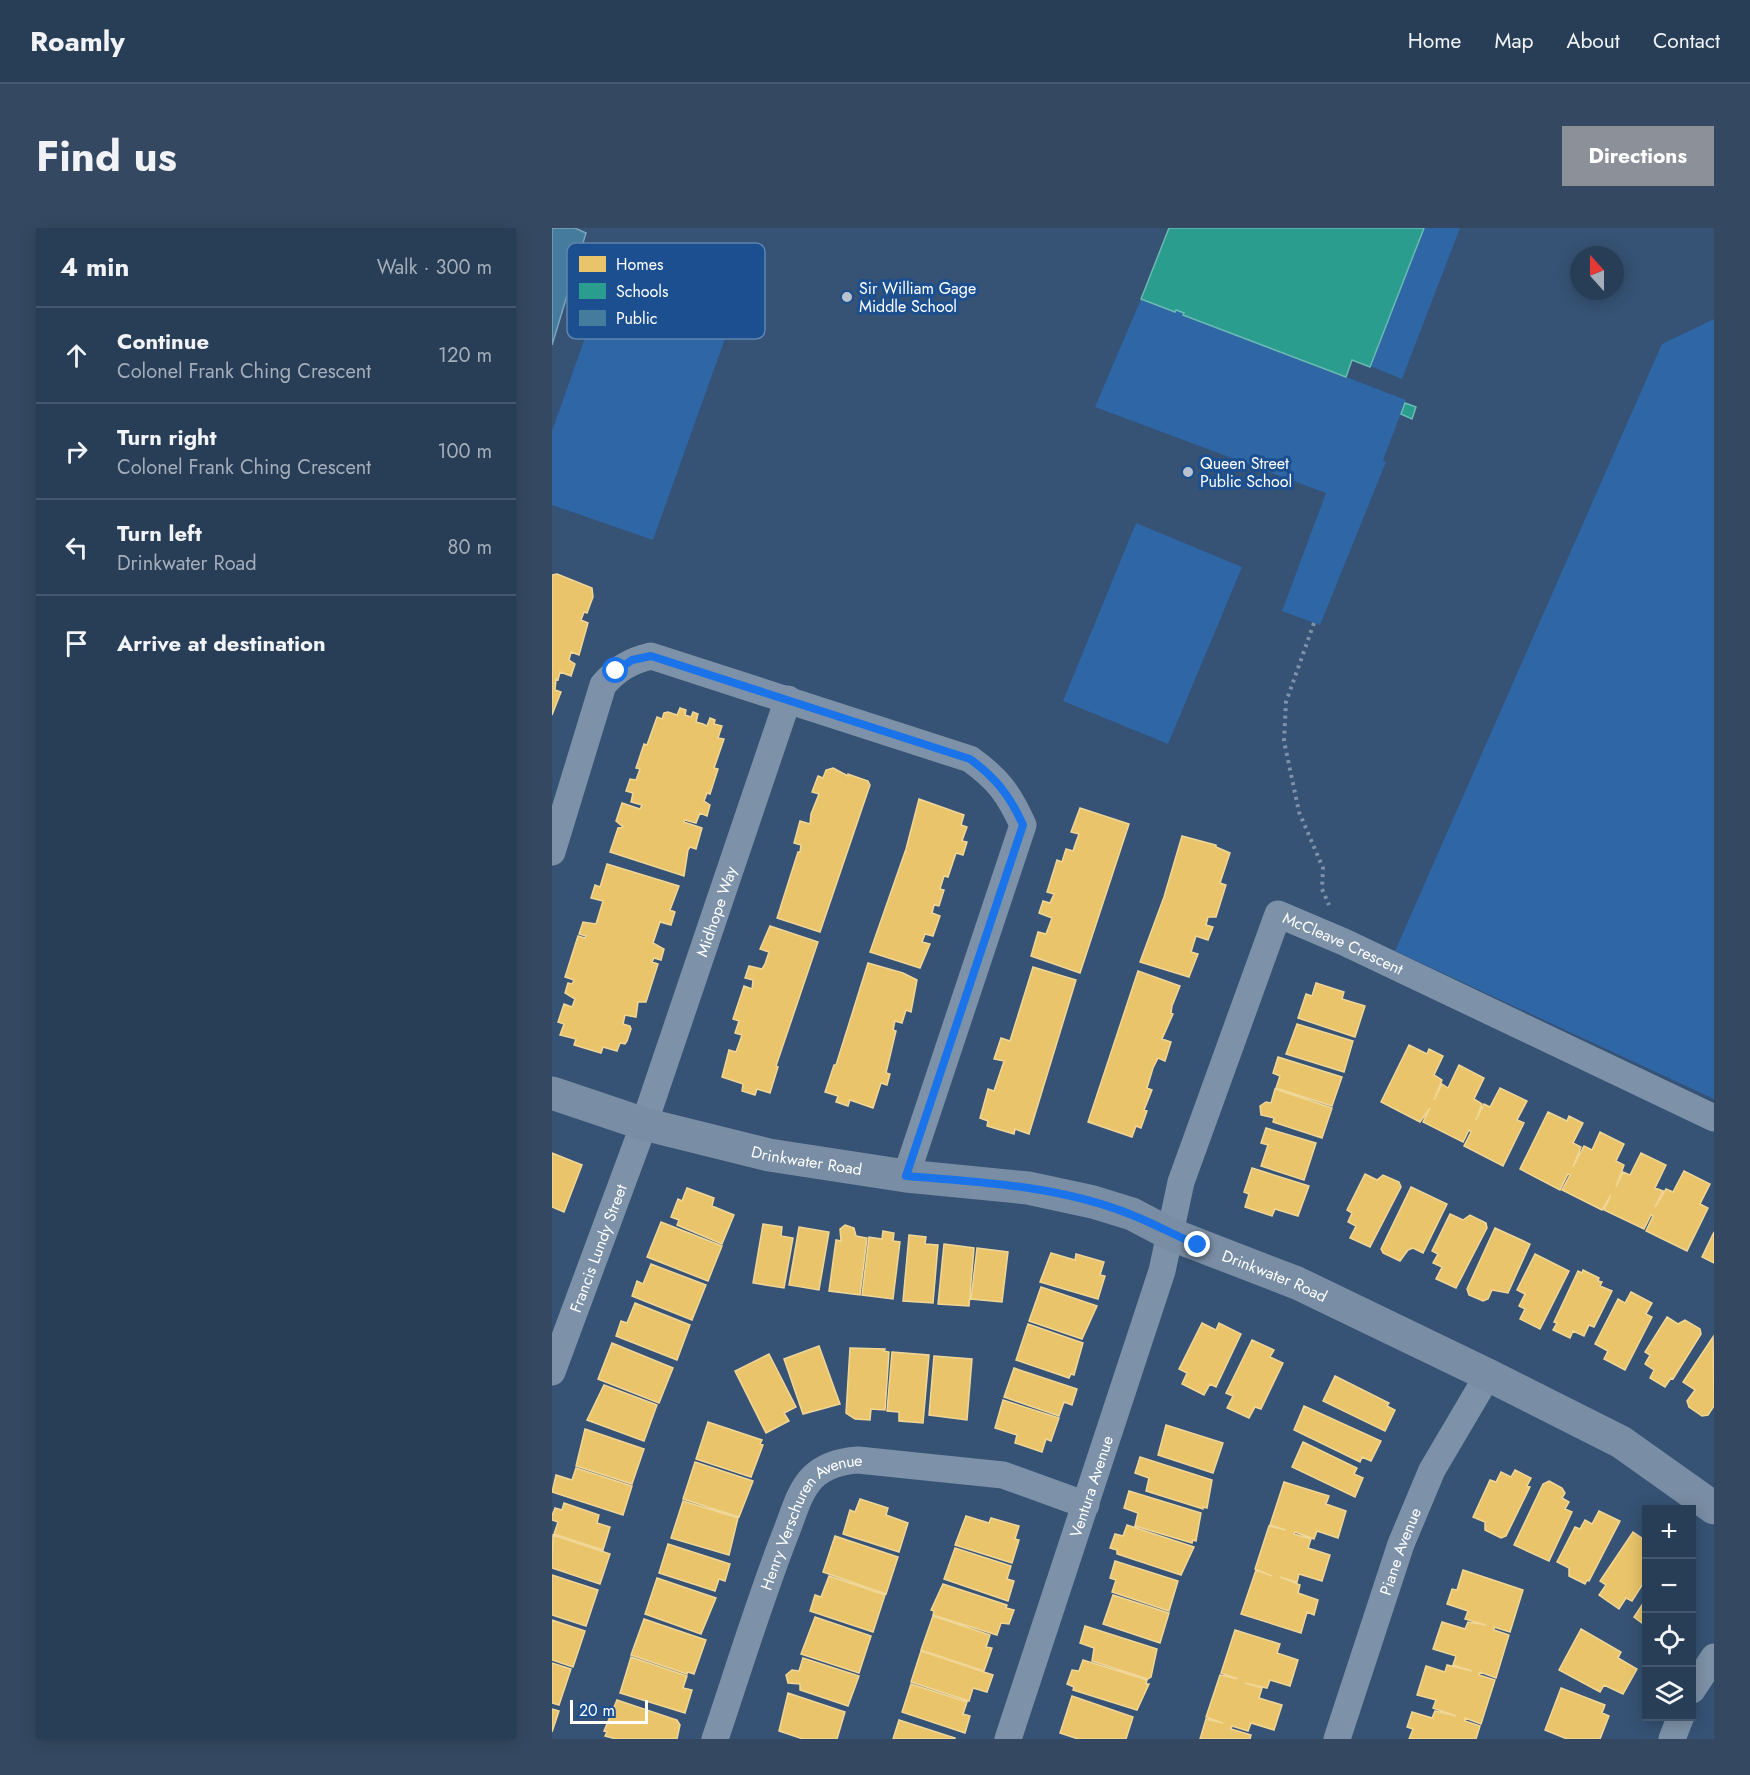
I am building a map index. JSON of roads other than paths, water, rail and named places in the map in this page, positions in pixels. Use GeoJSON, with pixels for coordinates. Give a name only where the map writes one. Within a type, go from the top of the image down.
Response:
{"type":"FeatureCollection","features":[{"type":"Feature","properties":{"kind":"street"},"geometry":{"type":"LineString","coordinates":[[552,852],[603,685],[616,671],[632,660],[651,656],[970,759],[994,776],[1011,799],[1023,825],[906,1176]]}},
{"type":"Feature","properties":{"kind":"street","name":"Midhope Way"},"geometry":{"type":"LineString","coordinates":[[644,1124],[788,699]]}},
{"type":"Feature","properties":{"kind":"street","name":"McCleave Crescent"},"geometry":{"type":"LineString","coordinates":[[1170,1234],[1181,1182],[1278,914],[1344,942],[1714,1118]]}},
{"type":"Feature","properties":{"kind":"street","name":"Drinkwater Road"},"geometry":{"type":"LineString","coordinates":[[552,1093],[644,1124],[770,1155],[906,1176],[987,1183],[1064,1196],[1132,1215],[1170,1234],[1297,1283],[1488,1375],[1621,1442],[1714,1508]]}},
{"type":"Feature","properties":{"kind":"street","name":"Francis Lundy Street"},"geometry":{"type":"LineString","coordinates":[[552,1372],[644,1124]]}},
{"type":"Feature","properties":{"kind":"street","name":"Ventura Avenue"},"geometry":{"type":"LineString","coordinates":[[1008,1739],[1162,1271],[1170,1234]]}},
{"type":"Feature","properties":{"kind":"street","name":"Piane Avenue"},"geometry":{"type":"LineString","coordinates":[[1337,1739],[1401,1544],[1432,1470],[1488,1375]]}},
{"type":"Feature","properties":{"kind":"street","name":"Henry Verschuren Avenue"},"geometry":{"type":"LineString","coordinates":[[715,1739],[774,1563],[803,1490],[813,1477],[826,1467],[842,1461],[858,1460],[1004,1475],[1086,1505]]}},
{"type":"Feature","properties":{"kind":"street"},"geometry":{"type":"LineString","coordinates":[[1696,1684],[1714,1657]]}},
{"type":"Feature","properties":{"kind":"street"},"geometry":{"type":"LineString","coordinates":[[1672,1739],[1679,1721]]}},
{"type":"Feature","properties":{"kind":"place","name":"Sir William Gage Middle School"},"geometry":{"type":"Point","coordinates":[847,297]}},
{"type":"Feature","properties":{"kind":"place","name":"Queen Street Public School"},"geometry":{"type":"Point","coordinates":[1188,472]}}]}
